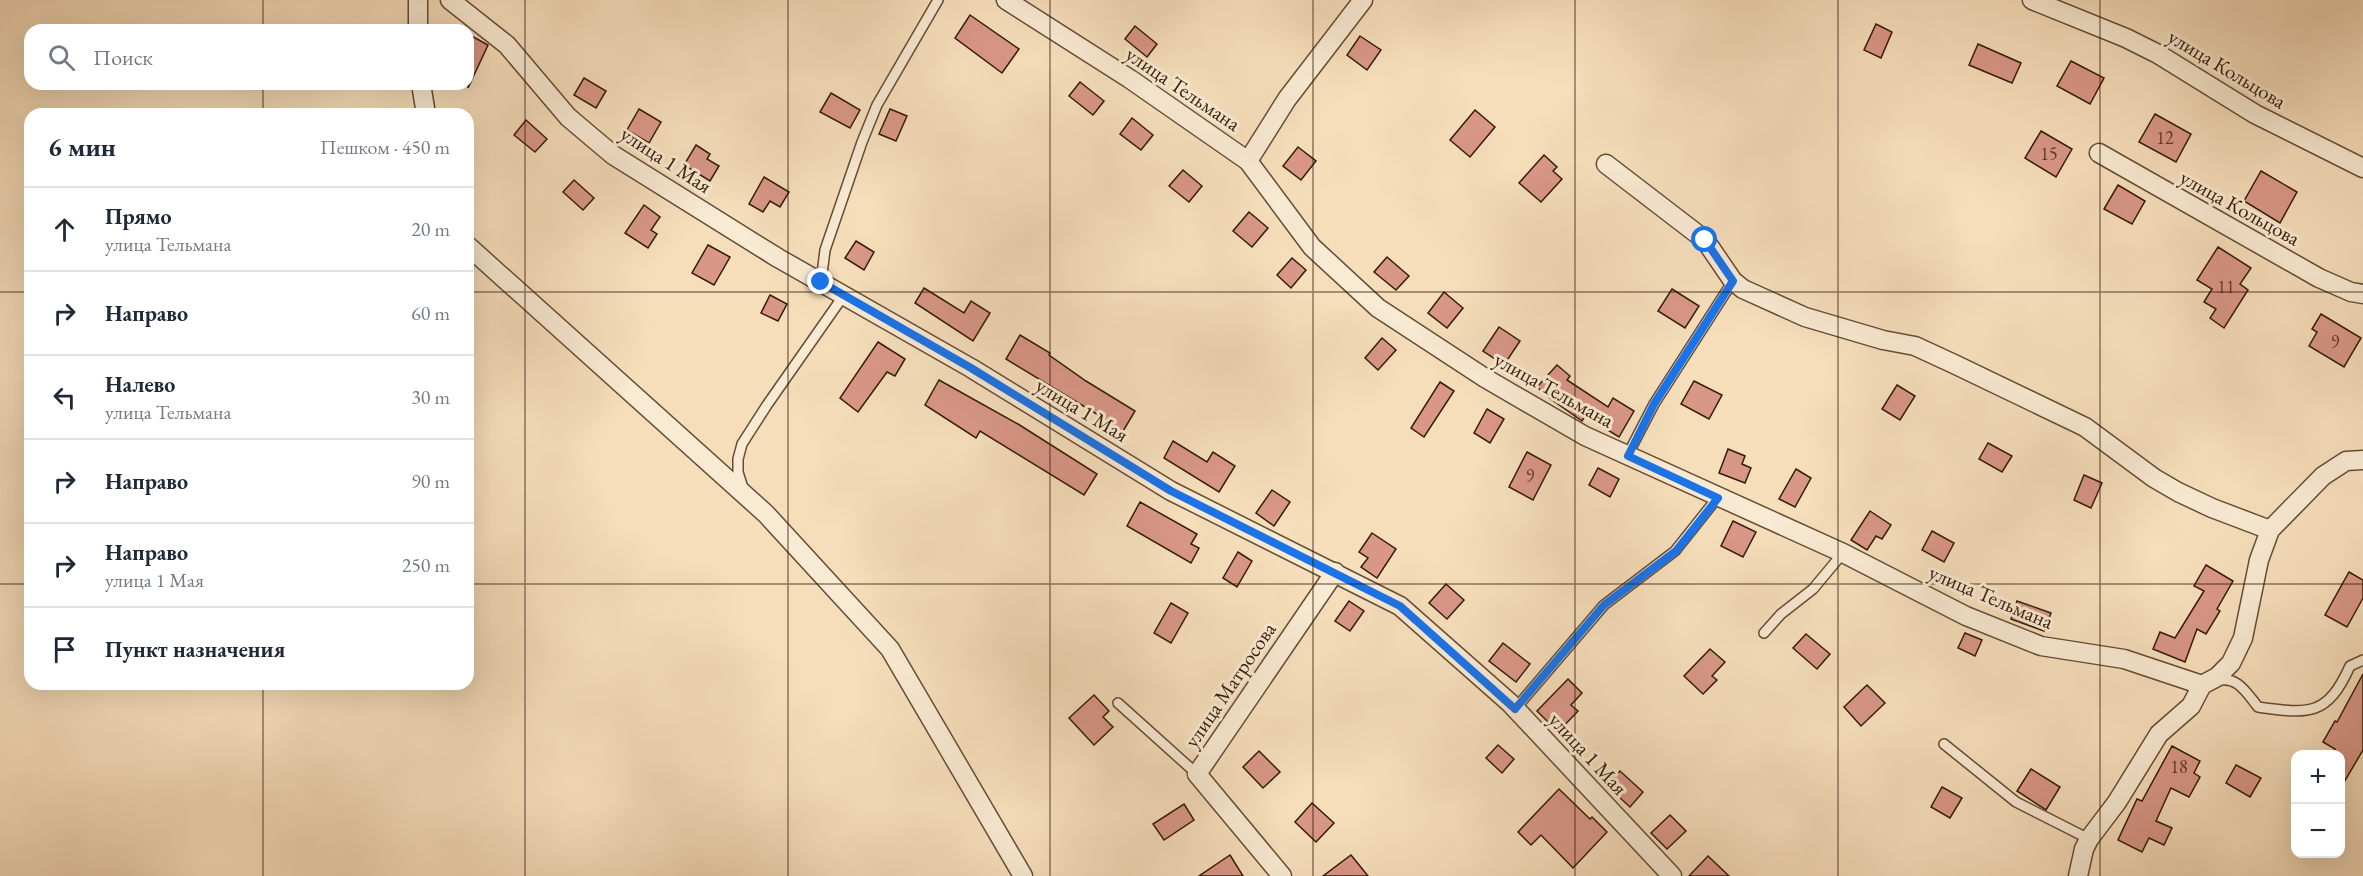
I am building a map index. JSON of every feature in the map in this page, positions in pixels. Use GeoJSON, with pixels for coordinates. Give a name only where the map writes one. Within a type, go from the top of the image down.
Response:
{"type":"FeatureCollection","features":[{"type":"Feature","properties":{"kind":"street"},"geometry":{"type":"LineString","coordinates":[[418,0],[418,24]]}},
{"type":"Feature","properties":{"kind":"street","name":"улица 1 Мая"},"geometry":{"type":"LineString","coordinates":[[450,0],[507,45],[568,117],[613,154],[844,296],[971,368],[1171,491],[1400,606],[1515,709],[1672,876]]}},
{"type":"Feature","properties":{"kind":"street","name":"улица Тельмана"},"geometry":{"type":"LineString","coordinates":[[1006,0],[1130,79],[1248,161],[1312,247],[1378,308],[1485,378],[1585,436],[1843,553],[1966,616],[2041,646],[2124,659],[2202,685]]}},
{"type":"Feature","properties":{"kind":"street"},"geometry":{"type":"LineString","coordinates":[[1248,161],[1287,99],[1363,0]]}},
{"type":"Feature","properties":{"kind":"street","name":"улица Кольцова"},"geometry":{"type":"LineString","coordinates":[[2032,0],[2126,38],[2158,54],[2255,114],[2363,168]]}},
{"type":"Feature","properties":{"kind":"street"},"geometry":{"type":"LineString","coordinates":[[423,90],[425,108]]}},
{"type":"Feature","properties":{"kind":"street","name":"улица Кольцoва"},"geometry":{"type":"LineString","coordinates":[[2099,153],[2319,278],[2351,292],[2363,294]]}},
{"type":"Feature","properties":{"kind":"street"},"geometry":{"type":"LineString","coordinates":[[1606,164],[1705,240],[1733,281],[1767,301],[1805,317],[1883,340],[1915,346],[2085,427],[2154,478],[2178,492],[2212,508],[2270,530]]}},
{"type":"Feature","properties":{"kind":"street"},"geometry":{"type":"LineString","coordinates":[[474,251],[766,514],[890,649],[1023,876]]}},
{"type":"Feature","properties":{"kind":"street"},"geometry":{"type":"LineString","coordinates":[[2078,876],[2084,849],[2117,802],[2159,734],[2191,706],[2202,685],[2217,676],[2231,663],[2243,638],[2259,560],[2270,530],[2323,476],[2346,461],[2363,460]]}},
{"type":"Feature","properties":{"kind":"street","name":"улица Матросова"},"geometry":{"type":"LineString","coordinates":[[1282,876],[1197,774],[1335,572]]}},
{"type":"Feature","properties":{"kind":"lane"},"geometry":{"type":"LineString","coordinates":[[821,282],[825,250],[877,105],[938,0]]}},
{"type":"Feature","properties":{"kind":"lane"},"geometry":{"type":"LineString","coordinates":[[1628,456],[1654,404],[1733,281]]}},
{"type":"Feature","properties":{"kind":"lane"},"geometry":{"type":"LineString","coordinates":[[747,497],[738,472],[741,444],[844,296]]}},
{"type":"Feature","properties":{"kind":"lane"},"geometry":{"type":"LineString","coordinates":[[1515,709],[1604,605],[1676,551],[1718,498]]}},
{"type":"Feature","properties":{"kind":"lane"},"geometry":{"type":"LineString","coordinates":[[1764,633],[1781,614],[1813,589],[1843,553]]}},
{"type":"Feature","properties":{"kind":"lane"},"geometry":{"type":"LineString","coordinates":[[2202,685],[2224,679],[2236,681],[2258,707],[2311,711],[2328,701],[2340,687],[2350,666],[2363,660]]}},
{"type":"Feature","properties":{"kind":"lane"},"geometry":{"type":"LineString","coordinates":[[1118,703],[1197,774]]}},
{"type":"Feature","properties":{"kind":"lane"},"geometry":{"type":"LineString","coordinates":[[1944,744],[2016,801],[2090,839]]}},
{"type":"Feature","properties":{"kind":"building"},"geometry":{"type":"Polygon","coordinates":[[[970,15],[1019,49],[1002,73],[955,38],[970,15]]]}},
{"type":"Feature","properties":{"kind":"building"},"geometry":{"type":"Polygon","coordinates":[[[1876,24],[1892,32],[1881,58],[1864,50],[1876,24]]]}},
{"type":"Feature","properties":{"kind":"building"},"geometry":{"type":"Polygon","coordinates":[[[1135,26],[1157,44],[1147,57],[1125,39],[1135,26]]]}},
{"type":"Feature","properties":{"kind":"building"},"geometry":{"type":"Polygon","coordinates":[[[1360,36],[1381,50],[1367,70],[1347,55],[1360,36]]]}},
{"type":"Feature","properties":{"kind":"building"},"geometry":{"type":"Polygon","coordinates":[[[474,37],[488,45],[474,75],[474,37]]]}},
{"type":"Feature","properties":{"kind":"building"},"geometry":{"type":"Polygon","coordinates":[[[1978,44],[2021,63],[2012,83],[1969,65],[1978,44]]]}},
{"type":"Feature","properties":{"kind":"building"},"geometry":{"type":"Polygon","coordinates":[[[2071,61],[2104,78],[2090,104],[2057,86],[2071,61]]]}},
{"type":"Feature","properties":{"kind":"building"},"geometry":{"type":"Polygon","coordinates":[[[584,78],[606,91],[596,108],[574,95],[584,78]]]}},
{"type":"Feature","properties":{"kind":"building"},"geometry":{"type":"Polygon","coordinates":[[[1080,82],[1104,101],[1093,115],[1069,96],[1080,82]]]}},
{"type":"Feature","properties":{"kind":"building"},"geometry":{"type":"Polygon","coordinates":[[[831,93],[860,110],[850,128],[820,112],[831,93]]]}},
{"type":"Feature","properties":{"kind":"building"},"geometry":{"type":"Polygon","coordinates":[[[639,109],[661,122],[649,143],[627,130],[639,109]]]}},
{"type":"Feature","properties":{"kind":"building"},"geometry":{"type":"Polygon","coordinates":[[[890,109],[907,116],[896,141],[879,134],[890,109]]]}},
{"type":"Feature","properties":{"kind":"building"},"geometry":{"type":"Polygon","coordinates":[[[1475,110],[1495,127],[1470,157],[1450,140],[1475,110]]]}},
{"type":"Feature","properties":{"kind":"building"},"geometry":{"type":"Polygon","coordinates":[[[2155,114],[2191,134],[2176,162],[2139,142],[2155,114]]]}},
{"type":"Feature","properties":{"kind":"building"},"geometry":{"type":"Polygon","coordinates":[[[1132,118],[1153,135],[1141,150],[1120,134],[1132,118]]]}},
{"type":"Feature","properties":{"kind":"building"},"geometry":{"type":"Polygon","coordinates":[[[526,120],[547,139],[535,152],[514,135],[526,120]]]}},
{"type":"Feature","properties":{"kind":"building"},"geometry":{"type":"Polygon","coordinates":[[[2041,131],[2072,149],[2056,177],[2025,158],[2041,131]]]}},
{"type":"Feature","properties":{"kind":"building"},"geometry":{"type":"Polygon","coordinates":[[[696,145],[710,154],[707,159],[719,166],[710,181],[684,165],[696,145]]]}},
{"type":"Feature","properties":{"kind":"building"},"geometry":{"type":"Polygon","coordinates":[[[1298,147],[1316,161],[1301,180],[1283,166],[1298,147]]]}},
{"type":"Feature","properties":{"kind":"building"},"geometry":{"type":"Polygon","coordinates":[[[1544,155],[1557,167],[1553,171],[1562,179],[1541,202],[1519,183],[1544,155]]]}},
{"type":"Feature","properties":{"kind":"building"},"geometry":{"type":"Polygon","coordinates":[[[1183,170],[1202,186],[1189,202],[1169,186],[1183,170]]]}},
{"type":"Feature","properties":{"kind":"building"},"geometry":{"type":"Polygon","coordinates":[[[2261,171],[2297,192],[2280,223],[2244,201],[2261,171]]]}},
{"type":"Feature","properties":{"kind":"building"},"geometry":{"type":"Polygon","coordinates":[[[764,177],[789,192],[780,207],[770,201],[763,212],[749,204],[764,177]]]}},
{"type":"Feature","properties":{"kind":"building"},"geometry":{"type":"Polygon","coordinates":[[[574,180],[594,198],[583,210],[563,192],[574,180]]]}},
{"type":"Feature","properties":{"kind":"building"},"geometry":{"type":"Polygon","coordinates":[[[2118,185],[2145,201],[2132,224],[2104,209],[2118,185]]]}},
{"type":"Feature","properties":{"kind":"building"},"geometry":{"type":"Polygon","coordinates":[[[644,205],[660,217],[651,230],[657,234],[648,248],[625,233],[644,205]]]}},
{"type":"Feature","properties":{"kind":"building"},"geometry":{"type":"Polygon","coordinates":[[[1249,212],[1268,228],[1252,247],[1233,231],[1249,212]]]}},
{"type":"Feature","properties":{"kind":"building"},"geometry":{"type":"Polygon","coordinates":[[[856,241],[874,252],[864,270],[845,258],[856,241]]]}},
{"type":"Feature","properties":{"kind":"building"},"geometry":{"type":"Polygon","coordinates":[[[708,245],[730,257],[714,285],[692,273],[708,245]]]}},
{"type":"Feature","properties":{"kind":"building"},"geometry":{"type":"Polygon","coordinates":[[[2218,247],[2251,268],[2240,284],[2248,290],[2224,328],[2210,318],[2216,309],[2204,302],[2212,289],[2197,280],[2218,247]]]}},
{"type":"Feature","properties":{"kind":"building"},"geometry":{"type":"Polygon","coordinates":[[[1387,257],[1409,276],[1396,290],[1374,272],[1387,257]]]}},
{"type":"Feature","properties":{"kind":"building"},"geometry":{"type":"Polygon","coordinates":[[[1292,258],[1306,270],[1291,288],[1277,275],[1292,258]]]}},
{"type":"Feature","properties":{"kind":"building"},"geometry":{"type":"Polygon","coordinates":[[[924,288],[964,313],[971,301],[990,313],[973,341],[915,303],[924,288]]]}},
{"type":"Feature","properties":{"kind":"building"},"geometry":{"type":"Polygon","coordinates":[[[1672,289],[1699,306],[1685,328],[1658,311],[1672,289]]]}},
{"type":"Feature","properties":{"kind":"building"},"geometry":{"type":"Polygon","coordinates":[[[1444,292],[1463,308],[1447,328],[1428,313],[1444,292]]]}},
{"type":"Feature","properties":{"kind":"building"},"geometry":{"type":"Polygon","coordinates":[[[770,295],[787,304],[778,321],[761,313],[770,295]]]}},
{"type":"Feature","properties":{"kind":"building"},"geometry":{"type":"Polygon","coordinates":[[[2321,314],[2361,338],[2344,367],[2309,346],[2317,332],[2312,329],[2321,314]]]}},
{"type":"Feature","properties":{"kind":"building"},"geometry":{"type":"Polygon","coordinates":[[[1499,327],[1520,341],[1504,365],[1483,351],[1499,327]]]}},
{"type":"Feature","properties":{"kind":"building"},"geometry":{"type":"Polygon","coordinates":[[[1020,335],[1050,353],[1049,355],[1086,381],[1135,411],[1122,433],[1099,418],[1100,416],[1006,359],[1020,335]]]}},
{"type":"Feature","properties":{"kind":"building"},"geometry":{"type":"Polygon","coordinates":[[[1382,338],[1396,350],[1378,370],[1365,358],[1382,338]]]}},
{"type":"Feature","properties":{"kind":"building"},"geometry":{"type":"Polygon","coordinates":[[[878,342],[905,359],[895,376],[887,372],[858,412],[840,398],[878,342]]]}},
{"type":"Feature","properties":{"kind":"building"},"geometry":{"type":"Polygon","coordinates":[[[1557,365],[1570,376],[1567,380],[1608,407],[1613,398],[1634,411],[1619,437],[1585,416],[1582,421],[1537,387],[1557,365]]]}},
{"type":"Feature","properties":{"kind":"building"},"geometry":{"type":"Polygon","coordinates":[[[939,380],[1018,424],[1097,474],[1084,495],[980,431],[976,438],[925,405],[939,380]]]}},
{"type":"Feature","properties":{"kind":"building"},"geometry":{"type":"Polygon","coordinates":[[[1694,381],[1722,395],[1709,419],[1681,404],[1694,381]]]}},
{"type":"Feature","properties":{"kind":"building"},"geometry":{"type":"Polygon","coordinates":[[[1440,382],[1454,391],[1424,437],[1411,428],[1440,382]]]}},
{"type":"Feature","properties":{"kind":"building"},"geometry":{"type":"Polygon","coordinates":[[[1897,385],[1915,396],[1900,420],[1882,409],[1897,385]]]}},
{"type":"Feature","properties":{"kind":"building"},"geometry":{"type":"Polygon","coordinates":[[[1487,409],[1504,419],[1490,443],[1474,433],[1487,409]]]}},
{"type":"Feature","properties":{"kind":"building"},"geometry":{"type":"Polygon","coordinates":[[[1173,441],[1207,462],[1213,452],[1235,466],[1219,492],[1164,458],[1173,441]]]}},
{"type":"Feature","properties":{"kind":"building"},"geometry":{"type":"Polygon","coordinates":[[[1988,443],[2012,456],[2002,472],[1979,459],[1988,443]]]}},
{"type":"Feature","properties":{"kind":"building"},"geometry":{"type":"Polygon","coordinates":[[[1728,449],[1745,456],[1742,464],[1751,468],[1745,483],[1719,473],[1728,449]]]}},
{"type":"Feature","properties":{"kind":"building"},"geometry":{"type":"Polygon","coordinates":[[[1527,452],[1551,465],[1533,500],[1509,487],[1527,452]]]}},
{"type":"Feature","properties":{"kind":"building"},"geometry":{"type":"Polygon","coordinates":[[[1598,468],[1619,479],[1610,497],[1589,485],[1598,468]]]}},
{"type":"Feature","properties":{"kind":"building"},"geometry":{"type":"Polygon","coordinates":[[[1796,469],[1811,478],[1795,507],[1779,499],[1796,469]]]}},
{"type":"Feature","properties":{"kind":"building"},"geometry":{"type":"Polygon","coordinates":[[[2084,475],[2102,483],[2091,508],[2074,500],[2084,475]]]}},
{"type":"Feature","properties":{"kind":"building"},"geometry":{"type":"Polygon","coordinates":[[[1272,490],[1290,502],[1274,526],[1256,513],[1272,490]]]}},
{"type":"Feature","properties":{"kind":"building"},"geometry":{"type":"Polygon","coordinates":[[[1140,502],[1197,534],[1191,544],[1199,548],[1191,563],[1127,526],[1140,502]]]}},
{"type":"Feature","properties":{"kind":"building"},"geometry":{"type":"Polygon","coordinates":[[[1870,511],[1891,525],[1882,539],[1876,536],[1867,550],[1851,540],[1870,511]]]}},
{"type":"Feature","properties":{"kind":"building"},"geometry":{"type":"Polygon","coordinates":[[[1733,521],[1756,532],[1743,557],[1721,546],[1733,521]]]}},
{"type":"Feature","properties":{"kind":"building"},"geometry":{"type":"Polygon","coordinates":[[[1932,531],[1954,543],[1944,562],[1922,550],[1932,531]]]}},
{"type":"Feature","properties":{"kind":"building"},"geometry":{"type":"Polygon","coordinates":[[[1372,533],[1396,549],[1377,578],[1361,567],[1368,558],[1359,552],[1372,533]]]}},
{"type":"Feature","properties":{"kind":"building"},"geometry":{"type":"Polygon","coordinates":[[[1238,552],[1252,561],[1237,587],[1223,578],[1238,552]]]}},
{"type":"Feature","properties":{"kind":"building"},"geometry":{"type":"Polygon","coordinates":[[[2206,565],[2233,581],[2217,609],[2220,611],[2206,634],[2197,629],[2185,662],[2153,649],[2160,632],[2175,638],[2204,591],[2194,586],[2206,565]]]}},
{"type":"Feature","properties":{"kind":"building"},"geometry":{"type":"Polygon","coordinates":[[[2349,572],[2363,580],[2363,598],[2347,627],[2325,615],[2349,572]]]}},
{"type":"Feature","properties":{"kind":"building"},"geometry":{"type":"Polygon","coordinates":[[[1446,584],[1464,600],[1447,619],[1429,603],[1446,584]]]}},
{"type":"Feature","properties":{"kind":"building"},"geometry":{"type":"Polygon","coordinates":[[[1349,601],[1364,611],[1350,631],[1335,621],[1349,601]]]}},
{"type":"Feature","properties":{"kind":"building"},"geometry":{"type":"Polygon","coordinates":[[[2017,601],[2051,613],[2044,631],[2011,619],[2017,601]]]}},
{"type":"Feature","properties":{"kind":"building"},"geometry":{"type":"Polygon","coordinates":[[[1171,603],[1188,613],[1171,643],[1154,633],[1171,603]]]}},
{"type":"Feature","properties":{"kind":"building"},"geometry":{"type":"Polygon","coordinates":[[[1965,633],[1982,640],[1975,656],[1958,648],[1965,633]]]}},
{"type":"Feature","properties":{"kind":"building"},"geometry":{"type":"Polygon","coordinates":[[[1806,634],[1830,654],[1817,669],[1793,648],[1806,634]]]}},
{"type":"Feature","properties":{"kind":"building"},"geometry":{"type":"Polygon","coordinates":[[[1503,643],[1530,664],[1516,682],[1489,661],[1503,643]]]}},
{"type":"Feature","properties":{"kind":"building"},"geometry":{"type":"Polygon","coordinates":[[[1710,649],[1725,662],[1712,676],[1717,680],[1703,694],[1684,676],[1710,649]]]}},
{"type":"Feature","properties":{"kind":"building"},"geometry":{"type":"Polygon","coordinates":[[[2363,674],[2363,750],[2345,781],[2345,750],[2334,750],[2323,742],[2335,721],[2337,722],[2363,674]]]}},
{"type":"Feature","properties":{"kind":"building"},"geometry":{"type":"Polygon","coordinates":[[[1568,679],[1582,693],[1571,705],[1578,711],[1558,732],[1537,711],[1568,679]]]}},
{"type":"Feature","properties":{"kind":"building"},"geometry":{"type":"Polygon","coordinates":[[[1867,685],[1885,703],[1861,726],[1844,707],[1867,685]]]}},
{"type":"Feature","properties":{"kind":"building"},"geometry":{"type":"Polygon","coordinates":[[[1094,695],[1109,711],[1103,717],[1113,727],[1094,745],[1069,718],[1094,695]]]}},
{"type":"Feature","properties":{"kind":"building"},"geometry":{"type":"Polygon","coordinates":[[[1498,745],[1514,759],[1502,773],[1486,758],[1498,745]]]}},
{"type":"Feature","properties":{"kind":"building"},"geometry":{"type":"Polygon","coordinates":[[[2172,746],[2200,761],[2194,773],[2200,777],[2189,797],[2171,788],[2156,821],[2172,828],[2164,845],[2149,838],[2142,852],[2118,840],[2137,799],[2142,801],[2172,746]]]}},
{"type":"Feature","properties":{"kind":"building"},"geometry":{"type":"Polygon","coordinates":[[[1259,751],[1280,772],[1263,788],[1243,767],[1259,751]]]}},
{"type":"Feature","properties":{"kind":"building"},"geometry":{"type":"Polygon","coordinates":[[[2236,765],[2261,778],[2250,797],[2226,783],[2236,765]]]}},
{"type":"Feature","properties":{"kind":"building"},"geometry":{"type":"Polygon","coordinates":[[[2031,769],[2060,787],[2046,810],[2017,791],[2031,769]]]}},
{"type":"Feature","properties":{"kind":"building"},"geometry":{"type":"Polygon","coordinates":[[[1620,771],[1643,792],[1630,807],[1606,785],[1620,771]]]}},
{"type":"Feature","properties":{"kind":"building"},"geometry":{"type":"Polygon","coordinates":[[[1942,787],[1962,798],[1950,818],[1931,807],[1942,787]]]}},
{"type":"Feature","properties":{"kind":"building"},"geometry":{"type":"Polygon","coordinates":[[[1559,789],[1607,832],[1573,868],[1541,835],[1531,845],[1518,832],[1559,789]]]}},
{"type":"Feature","properties":{"kind":"building"},"geometry":{"type":"Polygon","coordinates":[[[1312,803],[1334,823],[1316,842],[1295,822],[1312,803]]]}},
{"type":"Feature","properties":{"kind":"building"},"geometry":{"type":"Polygon","coordinates":[[[1184,804],[1194,820],[1164,840],[1153,824],[1184,804]]]}},
{"type":"Feature","properties":{"kind":"building"},"geometry":{"type":"Polygon","coordinates":[[[1670,815],[1686,831],[1667,849],[1651,833],[1670,815]]]}},
{"type":"Feature","properties":{"kind":"building"},"geometry":{"type":"Polygon","coordinates":[[[1230,855],[1243,876],[1199,876],[1230,855]]]}},
{"type":"Feature","properties":{"kind":"building"},"geometry":{"type":"Polygon","coordinates":[[[1351,855],[1368,876],[1323,876],[1351,855]]]}},
{"type":"Feature","properties":{"kind":"building"},"geometry":{"type":"Polygon","coordinates":[[[1708,856],[1729,876],[1689,876],[1708,856]]]}},
{"type":"Feature","properties":{"kind":"route"},"geometry":{"type":"LineString","coordinates":[[821,282],[971,368],[1171,491],[1400,606],[1515,709],[1604,605],[1676,551],[1718,498],[1628,456],[1654,404],[1733,281],[1705,240]]}}]}
